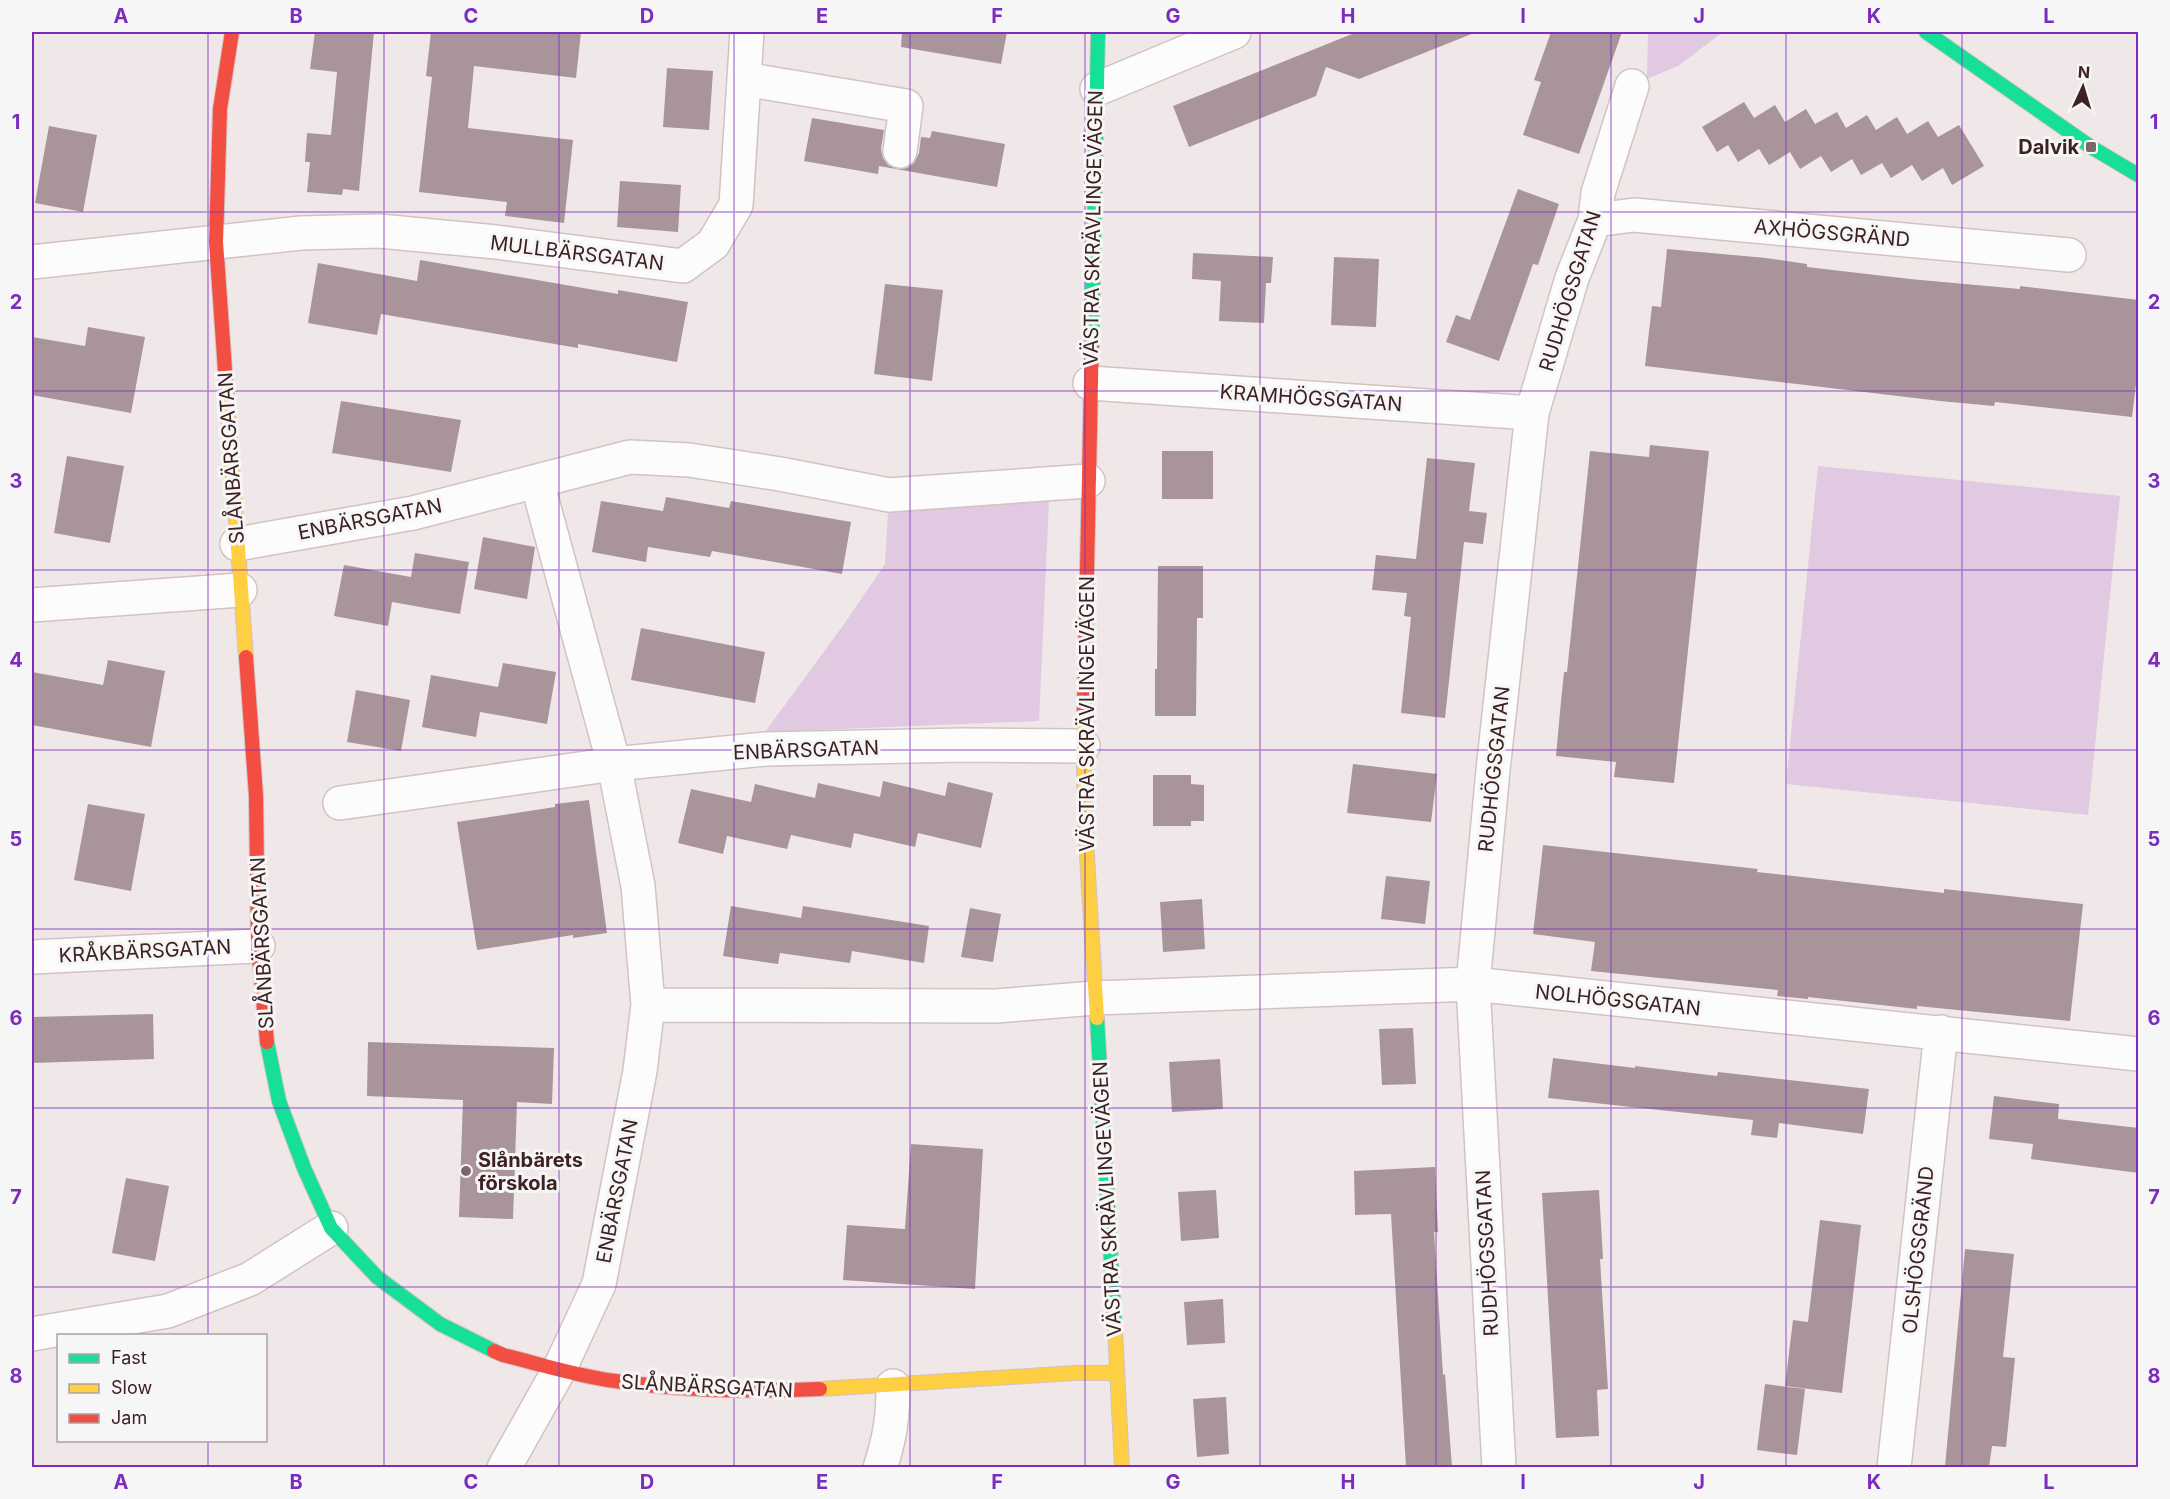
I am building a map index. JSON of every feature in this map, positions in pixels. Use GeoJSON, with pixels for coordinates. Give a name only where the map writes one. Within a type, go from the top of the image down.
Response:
{"type":"FeatureCollection","features":[{"type":"Feature","properties":{"kind":"street","name":"SLÅNBÄRSGATAN"},"geometry":{"type":"LineString","coordinates":[[232,32],[220,109],[216,242],[256,796],[258,946],[265,1031],[279,1101],[304,1168],[332,1228],[377,1277],[440,1323],[503,1356],[613,1381],[688,1389],[759,1392],[893,1386],[1074,1372],[1116,1373]]}},
{"type":"Feature","properties":{"kind":"street","name":"MULLBÄRSGATAN"},"geometry":{"type":"LineString","coordinates":[[32,262],[301,233],[379,231],[496,242],[683,266],[713,244],[735,205],[747,32]]}},
{"type":"Feature","properties":{"kind":"street","name":"VÄSTRA SKRÄVLINGEVÄGEN"},"geometry":{"type":"LineString","coordinates":[[1098,32],[1083,746],[1122,1467]]}},
{"type":"Feature","properties":{"kind":"street"},"geometry":{"type":"LineString","coordinates":[[1097,89],[1234,32]]}},
{"type":"Feature","properties":{"kind":"street"},"geometry":{"type":"LineString","coordinates":[[1926,32],[2091,147],[2139,175]]}},
{"type":"Feature","properties":{"kind":"street"},"geometry":{"type":"LineString","coordinates":[[744,80],[906,106],[900,152]]}},
{"type":"Feature","properties":{"kind":"street","name":"RUDHÖGSGATAN"},"geometry":{"type":"LineString","coordinates":[[1499,1467],[1473,984],[1493,770],[1532,414],[1572,278],[1595,220],[1598,193],[1632,86]]}},
{"type":"Feature","properties":{"kind":"street","name":"AXHÖGSGRÄND"},"geometry":{"type":"LineString","coordinates":[[1595,220],[1634,214],[2069,255]]}},
{"type":"Feature","properties":{"kind":"street","name":"KRAMHÖGSGATAN"},"geometry":{"type":"LineString","coordinates":[[1090,383],[1532,414]]}},
{"type":"Feature","properties":{"kind":"street","name":"ENBÄRSGATAN"},"geometry":{"type":"LineString","coordinates":[[237,544],[413,513],[630,457],[689,460],[780,474],[889,495],[1088,481]]}},
{"type":"Feature","properties":{"kind":"street","name":"ENBÄRSGATAN"},"geometry":{"type":"LineString","coordinates":[[504,1467],[559,1370],[599,1284],[640,1071],[648,1005],[638,886],[614,764],[537,482]]}},
{"type":"Feature","properties":{"kind":"street"},"geometry":{"type":"LineString","coordinates":[[32,605],[240,590]]}},
{"type":"Feature","properties":{"kind":"street","name":"ENBÄRSGATAN"},"geometry":{"type":"LineString","coordinates":[[340,803],[614,764],[766,748],[1083,746]]}},
{"type":"Feature","properties":{"kind":"street","name":"KRÅKBÄRSGATAN"},"geometry":{"type":"LineString","coordinates":[[32,957],[258,946]]}},
{"type":"Feature","properties":{"kind":"street","name":"NOLHÖGSGATAN"},"geometry":{"type":"LineString","coordinates":[[648,1005],[996,1006],[1095,998],[1473,984],[2139,1054]]}},
{"type":"Feature","properties":{"kind":"street","name":"OLSHÖGSGRÄND"},"geometry":{"type":"LineString","coordinates":[[1894,1467],[1941,1032]]}},
{"type":"Feature","properties":{"kind":"street"},"geometry":{"type":"LineString","coordinates":[[32,1334],[168,1311],[250,1279],[332,1228]]}},
{"type":"Feature","properties":{"kind":"street"},"geometry":{"type":"LineString","coordinates":[[880,1467],[893,1418],[893,1386]]}},
{"type":"Feature","properties":{"kind":"shaded area"},"geometry":{"type":"Polygon","coordinates":[[[1648,32],[1723,32],[1678,66],[1647,79],[1648,32]]]}},
{"type":"Feature","properties":{"kind":"shaded area"},"geometry":{"type":"Polygon","coordinates":[[[1818,466],[2120,496],[2088,815],[1786,784],[1818,466]]]}},
{"type":"Feature","properties":{"kind":"shaded area"},"geometry":{"type":"Polygon","coordinates":[[[1049,500],[1039,721],[765,732],[885,564],[888,512],[1049,500]]]}},
{"type":"Feature","properties":{"kind":"building"},"geometry":{"type":"Polygon","coordinates":[[[315,32],[374,32],[359,191],[343,189],[342,195],[307,192],[310,162],[305,162],[307,133],[331,135],[337,72],[310,69],[315,32]]]}},
{"type":"Feature","properties":{"kind":"building"},"geometry":{"type":"Polygon","coordinates":[[[431,32],[581,32],[576,78],[474,66],[468,128],[573,140],[564,223],[505,216],[507,202],[419,192],[432,77],[426,76],[431,32]]]}},
{"type":"Feature","properties":{"kind":"building"},"geometry":{"type":"Polygon","coordinates":[[[902,32],[1007,32],[1001,64],[901,47],[902,32]]]}},
{"type":"Feature","properties":{"kind":"building"},"geometry":{"type":"Polygon","coordinates":[[[1357,32],[1474,33],[1359,79],[1326,67],[1316,96],[1189,147],[1173,106],[1357,32]]]}},
{"type":"Feature","properties":{"kind":"building"},"geometry":{"type":"Polygon","coordinates":[[[1551,32],[1622,32],[1579,154],[1523,135],[1541,82],[1534,80],[1551,32]]]}},
{"type":"Feature","properties":{"kind":"building"},"geometry":{"type":"Polygon","coordinates":[[[667,68],[713,71],[709,130],[663,127],[667,68]]]}},
{"type":"Feature","properties":{"kind":"building"},"geometry":{"type":"Polygon","coordinates":[[[1744,102],[1754,118],[1775,105],[1785,122],[1806,109],[1815,124],[1837,112],[1846,128],[1867,115],[1876,130],[1897,117],[1907,134],[1928,121],[1938,137],[1959,125],[1984,166],[1952,185],[1943,168],[1922,181],[1912,165],[1891,178],[1882,163],[1861,175],[1852,159],[1831,172],[1821,156],[1800,169],[1790,152],[1769,165],[1759,149],[1738,162],[1728,145],[1717,152],[1702,127],[1744,102]]]}},
{"type":"Feature","properties":{"kind":"building"},"geometry":{"type":"Polygon","coordinates":[[[812,118],[884,130],[881,149],[883,158],[888,165],[897,169],[907,168],[914,163],[919,153],[921,137],[930,138],[932,131],[1005,144],[997,187],[879,166],[878,174],[804,161],[812,118]]]}},
{"type":"Feature","properties":{"kind":"building"},"geometry":{"type":"Polygon","coordinates":[[[49,126],[97,135],[83,212],[35,203],[49,126]]]}},
{"type":"Feature","properties":{"kind":"building"},"geometry":{"type":"Polygon","coordinates":[[[620,181],[681,185],[678,232],[617,227],[620,181]]]}},
{"type":"Feature","properties":{"kind":"building"},"geometry":{"type":"Polygon","coordinates":[[[1518,189],[1559,204],[1538,265],[1533,264],[1499,361],[1446,342],[1456,315],[1470,320],[1518,189]]]}},
{"type":"Feature","properties":{"kind":"building"},"geometry":{"type":"Polygon","coordinates":[[[1667,249],[1766,258],[1807,264],[1807,267],[1910,279],[2020,289],[2020,286],[2139,300],[2139,360],[2132,417],[1995,402],[1994,406],[1940,401],[1645,366],[1652,306],[1661,307],[1667,249]]]}},
{"type":"Feature","properties":{"kind":"building"},"geometry":{"type":"Polygon","coordinates":[[[1193,253],[1273,257],[1271,283],[1266,283],[1264,323],[1219,321],[1221,281],[1192,279],[1193,253]]]}},
{"type":"Feature","properties":{"kind":"building"},"geometry":{"type":"Polygon","coordinates":[[[1334,257],[1379,259],[1376,327],[1331,325],[1334,257]]]}},
{"type":"Feature","properties":{"kind":"building"},"geometry":{"type":"Polygon","coordinates":[[[420,260],[618,294],[618,290],[688,302],[677,362],[578,344],[578,348],[381,314],[377,335],[308,323],[318,263],[417,281],[420,260]]]}},
{"type":"Feature","properties":{"kind":"building"},"geometry":{"type":"Polygon","coordinates":[[[885,284],[943,290],[932,381],[874,374],[885,284]]]}},
{"type":"Feature","properties":{"kind":"building"},"geometry":{"type":"Polygon","coordinates":[[[88,327],[145,337],[131,413],[32,395],[32,337],[85,346],[88,327]]]}},
{"type":"Feature","properties":{"kind":"building"},"geometry":{"type":"Polygon","coordinates":[[[341,401],[461,420],[451,472],[332,453],[341,401]]]}},
{"type":"Feature","properties":{"kind":"building"},"geometry":{"type":"Polygon","coordinates":[[[1650,445],[1709,451],[1674,783],[1614,777],[1616,762],[1556,756],[1590,451],[1649,457],[1650,445]]]}},
{"type":"Feature","properties":{"kind":"building"},"geometry":{"type":"Polygon","coordinates":[[[1162,451],[1213,451],[1213,499],[1162,499],[1162,451]]]}},
{"type":"Feature","properties":{"kind":"building"},"geometry":{"type":"Polygon","coordinates":[[[67,456],[124,466],[110,543],[54,533],[67,456]]]}},
{"type":"Feature","properties":{"kind":"building"},"geometry":{"type":"Polygon","coordinates":[[[1427,458],[1475,463],[1469,511],[1487,513],[1483,544],[1464,542],[1445,718],[1401,713],[1411,617],[1404,616],[1407,593],[1372,590],[1376,555],[1416,559],[1427,458]]]}},
{"type":"Feature","properties":{"kind":"building"},"geometry":{"type":"Polygon","coordinates":[[[666,497],[729,508],[731,501],[851,522],[842,574],[712,551],[710,557],[648,547],[646,562],[592,552],[601,501],[663,511],[666,497]]]}},
{"type":"Feature","properties":{"kind":"building"},"geometry":{"type":"Polygon","coordinates":[[[483,537],[535,547],[527,599],[474,589],[483,537]]]}},
{"type":"Feature","properties":{"kind":"building"},"geometry":{"type":"Polygon","coordinates":[[[415,553],[469,562],[460,614],[392,602],[388,626],[334,616],[344,565],[411,577],[415,553]]]}},
{"type":"Feature","properties":{"kind":"building"},"geometry":{"type":"Polygon","coordinates":[[[1158,566],[1203,566],[1203,618],[1197,618],[1196,716],[1155,716],[1158,566]]]}},
{"type":"Feature","properties":{"kind":"building"},"geometry":{"type":"Polygon","coordinates":[[[641,628],[765,652],[755,703],[631,680],[641,628]]]}},
{"type":"Feature","properties":{"kind":"building"},"geometry":{"type":"Polygon","coordinates":[[[108,660],[165,671],[151,747],[32,725],[32,672],[103,685],[108,660]]]}},
{"type":"Feature","properties":{"kind":"building"},"geometry":{"type":"Polygon","coordinates":[[[503,663],[556,672],[547,724],[480,712],[476,737],[422,727],[431,675],[498,687],[503,663]]]}},
{"type":"Feature","properties":{"kind":"building"},"geometry":{"type":"Polygon","coordinates":[[[356,690],[410,700],[401,751],[347,742],[356,690]]]}},
{"type":"Feature","properties":{"kind":"building"},"geometry":{"type":"Polygon","coordinates":[[[1353,764],[1437,774],[1431,822],[1347,813],[1353,764]]]}},
{"type":"Feature","properties":{"kind":"building"},"geometry":{"type":"Polygon","coordinates":[[[1153,775],[1191,775],[1191,784],[1204,785],[1204,821],[1191,821],[1191,826],[1153,826],[1153,775]]]}},
{"type":"Feature","properties":{"kind":"building"},"geometry":{"type":"Polygon","coordinates":[[[883,781],[945,796],[948,782],[993,793],[981,848],[918,833],[915,847],[854,833],[851,848],[791,835],[787,849],[727,836],[723,854],[678,843],[691,789],[751,802],[755,784],[815,798],[818,783],[880,797],[883,781]]]}},
{"type":"Feature","properties":{"kind":"building"},"geometry":{"type":"Polygon","coordinates":[[[589,800],[607,933],[573,938],[573,935],[477,950],[457,822],[589,800]]]}},
{"type":"Feature","properties":{"kind":"building"},"geometry":{"type":"Polygon","coordinates":[[[88,804],[145,814],[131,891],[74,880],[88,804]]]}},
{"type":"Feature","properties":{"kind":"building"},"geometry":{"type":"Polygon","coordinates":[[[1543,845],[1944,893],[1944,889],[2083,904],[2070,1021],[1917,1006],[1917,1009],[1808,997],[1808,999],[1777,996],[1778,990],[1591,971],[1595,942],[1533,934],[1543,845]]]}},
{"type":"Feature","properties":{"kind":"building"},"geometry":{"type":"Polygon","coordinates":[[[1386,876],[1430,881],[1425,924],[1381,919],[1386,876]]]}},
{"type":"Feature","properties":{"kind":"building"},"geometry":{"type":"Polygon","coordinates":[[[1202,899],[1205,949],[1163,952],[1160,902],[1202,899]]]}},
{"type":"Feature","properties":{"kind":"building"},"geometry":{"type":"Polygon","coordinates":[[[731,906],[801,918],[803,906],[929,926],[924,963],[852,951],[850,963],[780,953],[778,964],[723,956],[731,906]]]}},
{"type":"Feature","properties":{"kind":"building"},"geometry":{"type":"Polygon","coordinates":[[[970,908],[1001,914],[993,962],[961,957],[970,908]]]}},
{"type":"Feature","properties":{"kind":"building"},"geometry":{"type":"Polygon","coordinates":[[[153,1014],[154,1059],[32,1063],[32,1017],[153,1014]]]}},
{"type":"Feature","properties":{"kind":"building"},"geometry":{"type":"Polygon","coordinates":[[[1413,1028],[1416,1084],[1382,1085],[1379,1029],[1413,1028]]]}},
{"type":"Feature","properties":{"kind":"building"},"geometry":{"type":"Polygon","coordinates":[[[368,1042],[554,1048],[552,1104],[517,1102],[513,1219],[459,1217],[463,1100],[367,1096],[368,1042]]]}},
{"type":"Feature","properties":{"kind":"building"},"geometry":{"type":"Polygon","coordinates":[[[1553,1058],[1717,1076],[1718,1072],[1869,1089],[1863,1134],[1779,1123],[1777,1138],[1751,1135],[1753,1120],[1548,1098],[1553,1058]]]}},
{"type":"Feature","properties":{"kind":"building"},"geometry":{"type":"Polygon","coordinates":[[[1220,1059],[1223,1109],[1172,1112],[1169,1062],[1220,1059]]]}},
{"type":"Feature","properties":{"kind":"building"},"geometry":{"type":"Polygon","coordinates":[[[1994,1096],[2059,1104],[2058,1119],[2139,1128],[2139,1173],[2031,1159],[2033,1144],[1989,1139],[1994,1096]]]}},
{"type":"Feature","properties":{"kind":"building"},"geometry":{"type":"Polygon","coordinates":[[[911,1144],[983,1149],[975,1289],[843,1280],[847,1225],[905,1229],[911,1144]]]}},
{"type":"Feature","properties":{"kind":"building"},"geometry":{"type":"Polygon","coordinates":[[[1435,1167],[1438,1232],[1434,1232],[1443,1375],[1445,1374],[1452,1467],[1406,1467],[1391,1214],[1355,1215],[1354,1171],[1435,1167]]]}},
{"type":"Feature","properties":{"kind":"building"},"geometry":{"type":"Polygon","coordinates":[[[126,1178],[169,1186],[155,1261],[112,1253],[126,1178]]]}},
{"type":"Feature","properties":{"kind":"building"},"geometry":{"type":"Polygon","coordinates":[[[1216,1190],[1219,1238],[1181,1241],[1178,1192],[1216,1190]]]}},
{"type":"Feature","properties":{"kind":"building"},"geometry":{"type":"Polygon","coordinates":[[[1599,1190],[1603,1259],[1600,1259],[1608,1389],[1597,1390],[1599,1436],[1556,1438],[1542,1193],[1599,1190]]]}},
{"type":"Feature","properties":{"kind":"building"},"geometry":{"type":"Polygon","coordinates":[[[1820,1220],[1861,1225],[1842,1393],[1785,1386],[1793,1320],[1808,1322],[1820,1220]]]}},
{"type":"Feature","properties":{"kind":"building"},"geometry":{"type":"Polygon","coordinates":[[[1965,1249],[2014,1254],[2003,1357],[2015,1358],[2006,1447],[1992,1446],[1989,1467],[1945,1467],[1965,1249]]]}},
{"type":"Feature","properties":{"kind":"building"},"geometry":{"type":"Polygon","coordinates":[[[1223,1299],[1225,1343],[1187,1345],[1184,1302],[1223,1299]]]}},
{"type":"Feature","properties":{"kind":"building"},"geometry":{"type":"Polygon","coordinates":[[[1765,1384],[1805,1389],[1797,1455],[1757,1450],[1765,1384]]]}},
{"type":"Feature","properties":{"kind":"building"},"geometry":{"type":"Polygon","coordinates":[[[1226,1397],[1229,1454],[1197,1457],[1193,1399],[1226,1397]]]}},
{"type":"Feature","properties":{"kind":"traffic: fast"},"geometry":{"type":"LineString","coordinates":[[1092,335],[1098,32]]}},
{"type":"Feature","properties":{"kind":"traffic: fast"},"geometry":{"type":"LineString","coordinates":[[1926,32],[2091,147],[2138,175]]}},
{"type":"Feature","properties":{"kind":"traffic: fast"},"geometry":{"type":"LineString","coordinates":[[1097,1018],[1115,1329]]}},
{"type":"Feature","properties":{"kind":"traffic: fast"},"geometry":{"type":"LineString","coordinates":[[267,1042],[279,1101],[304,1168],[331,1228],[377,1277],[440,1324],[494,1351]]}},
{"type":"Feature","properties":{"kind":"traffic: slow"},"geometry":{"type":"LineString","coordinates":[[226,385],[246,657]]}},
{"type":"Feature","properties":{"kind":"traffic: slow"},"geometry":{"type":"LineString","coordinates":[[1084,711],[1086,827],[1097,1018]]}},
{"type":"Feature","properties":{"kind":"traffic: slow"},"geometry":{"type":"LineString","coordinates":[[1115,1329],[1122,1468]]}},
{"type":"Feature","properties":{"kind":"traffic: slow"},"geometry":{"type":"LineString","coordinates":[[820,1389],[1074,1373],[1116,1373]]}},
{"type":"Feature","properties":{"kind":"traffic: jam"},"geometry":{"type":"LineString","coordinates":[[226,385],[216,242],[220,109],[232,32]]}},
{"type":"Feature","properties":{"kind":"traffic: jam"},"geometry":{"type":"LineString","coordinates":[[1084,711],[1092,335]]}},
{"type":"Feature","properties":{"kind":"traffic: jam"},"geometry":{"type":"LineString","coordinates":[[246,657],[256,796],[258,946],[267,1042]]}},
{"type":"Feature","properties":{"kind":"traffic: jam"},"geometry":{"type":"LineString","coordinates":[[494,1351],[601,1379],[666,1387],[718,1390],[820,1389]]}},
{"type":"Feature","properties":{"kind":"place","name":"Dalvik"},"geometry":{"type":"Point","coordinates":[2091,147]}},
{"type":"Feature","properties":{"kind":"place","name":"Slånbärets förskola"},"geometry":{"type":"Point","coordinates":[466,1171]}}]}
